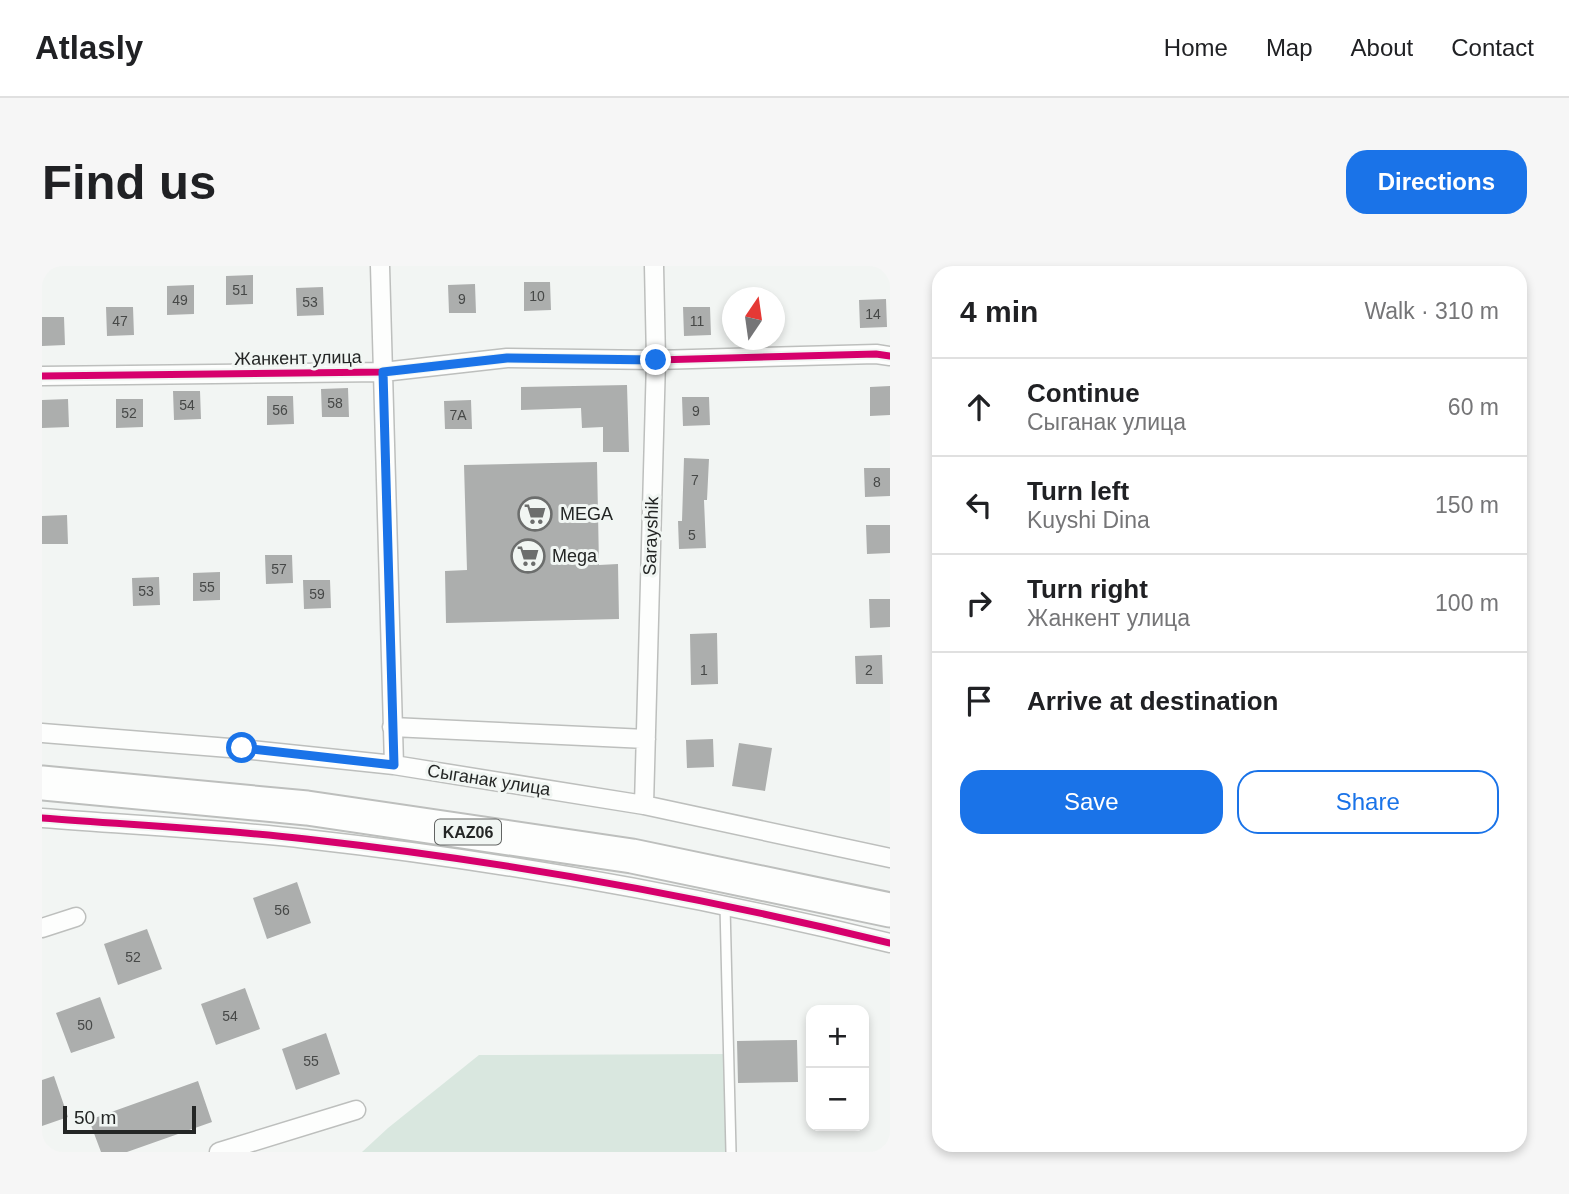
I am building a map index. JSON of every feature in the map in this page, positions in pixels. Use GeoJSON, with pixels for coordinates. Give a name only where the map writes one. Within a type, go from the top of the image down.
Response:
{"type":"FeatureCollection","features":[{"type":"Feature","properties":{"kind":"highway","name":"KАZ06"},"geometry":{"type":"LineString","coordinates":[[42,763],[309,788],[635,836],[890,890]]}},
{"type":"Feature","properties":{"kind":"highway","name":"KАZ06"},"geometry":{"type":"LineString","coordinates":[[42,783],[307,808],[632,856],[890,910]]}},
{"type":"Feature","properties":{"kind":"street"},"geometry":{"type":"LineString","coordinates":[[380,266],[394,765]]}},
{"type":"Feature","properties":{"kind":"street","name":"Sarayshik"},"geometry":{"type":"LineString","coordinates":[[644,806],[656,360],[654,266]]}},
{"type":"Feature","properties":{"kind":"street","name":"Жанкент улица"},"geometry":{"type":"LineString","coordinates":[[42,376],[383,372],[507,358],[656,360],[876,354],[890,356]]}},
{"type":"Feature","properties":{"kind":"street"},"geometry":{"type":"LineString","coordinates":[[392,727],[646,739]]}},
{"type":"Feature","properties":{"kind":"street","name":"Сыганак улица"},"geometry":{"type":"LineString","coordinates":[[42,733],[242,748],[394,765],[644,806],[890,858]]}},
{"type":"Feature","properties":{"kind":"street"},"geometry":{"type":"LineString","coordinates":[[42,818],[305,839],[539,872],[777,915],[890,943]]}},
{"type":"Feature","properties":{"kind":"street"},"geometry":{"type":"LineString","coordinates":[[42,928],[76,918]]}},
{"type":"Feature","properties":{"kind":"street"},"geometry":{"type":"LineString","coordinates":[[219,1152],[356,1110]]}},
{"type":"Feature","properties":{"kind":"lane"},"geometry":{"type":"LineString","coordinates":[[725,906],[731,1152]]}},
{"type":"Feature","properties":{"kind":"shaded area"},"geometry":{"type":"Polygon","coordinates":[[[729,1054],[730,1152],[362,1152],[479,1055],[729,1054]]]}},
{"type":"Feature","properties":{"kind":"building"},"geometry":{"type":"Polygon","coordinates":[[[253,275],[253,304],[226,305],[226,276],[253,275]]]}},
{"type":"Feature","properties":{"kind":"building"},"geometry":{"type":"Polygon","coordinates":[[[524,282],[550,282],[551,310],[524,311],[524,282]]]}},
{"type":"Feature","properties":{"kind":"building"},"geometry":{"type":"Polygon","coordinates":[[[475,284],[476,313],[449,313],[448,285],[475,284]]]}},
{"type":"Feature","properties":{"kind":"building"},"geometry":{"type":"Polygon","coordinates":[[[194,285],[194,314],[167,315],[167,286],[194,285]]]}},
{"type":"Feature","properties":{"kind":"building"},"geometry":{"type":"Polygon","coordinates":[[[323,287],[324,315],[297,316],[296,288],[323,287]]]}},
{"type":"Feature","properties":{"kind":"building"},"geometry":{"type":"Polygon","coordinates":[[[886,299],[887,327],[860,328],[859,300],[886,299]]]}},
{"type":"Feature","properties":{"kind":"building"},"geometry":{"type":"Polygon","coordinates":[[[106,307],[133,307],[134,335],[107,336],[106,307]]]}},
{"type":"Feature","properties":{"kind":"building"},"geometry":{"type":"Polygon","coordinates":[[[683,307],[710,307],[711,335],[684,336],[683,307]]]}},
{"type":"Feature","properties":{"kind":"building"},"geometry":{"type":"Polygon","coordinates":[[[42,317],[64,317],[65,345],[42,346],[42,317]]]}},
{"type":"Feature","properties":{"kind":"building"},"geometry":{"type":"Polygon","coordinates":[[[627,385],[629,452],[603,452],[603,427],[582,428],[581,408],[521,410],[521,387],[627,385]]]}},
{"type":"Feature","properties":{"kind":"building"},"geometry":{"type":"Polygon","coordinates":[[[890,386],[890,415],[870,416],[870,387],[890,386]]]}},
{"type":"Feature","properties":{"kind":"building"},"geometry":{"type":"Polygon","coordinates":[[[348,388],[349,417],[322,417],[321,389],[348,388]]]}},
{"type":"Feature","properties":{"kind":"building"},"geometry":{"type":"Polygon","coordinates":[[[173,391],[200,391],[201,419],[174,420],[173,391]]]}},
{"type":"Feature","properties":{"kind":"building"},"geometry":{"type":"Polygon","coordinates":[[[267,396],[293,396],[294,424],[267,425],[267,396]]]}},
{"type":"Feature","properties":{"kind":"building"},"geometry":{"type":"Polygon","coordinates":[[[682,397],[709,397],[710,425],[683,426],[682,397]]]}},
{"type":"Feature","properties":{"kind":"building"},"geometry":{"type":"Polygon","coordinates":[[[68,399],[69,427],[42,428],[42,400],[68,399]]]}},
{"type":"Feature","properties":{"kind":"building"},"geometry":{"type":"Polygon","coordinates":[[[116,399],[143,399],[143,427],[116,428],[116,399]]]}},
{"type":"Feature","properties":{"kind":"building"},"geometry":{"type":"Polygon","coordinates":[[[471,400],[472,429],[445,429],[444,401],[471,400]]]}},
{"type":"Feature","properties":{"kind":"building"},"geometry":{"type":"Polygon","coordinates":[[[684,458],[709,459],[707,500],[704,500],[706,548],[679,549],[678,521],[682,521],[684,458]]]}},
{"type":"Feature","properties":{"kind":"building"},"geometry":{"type":"Polygon","coordinates":[[[597,462],[599,565],[618,564],[619,619],[446,623],[445,571],[467,570],[464,465],[597,462]]]}},
{"type":"Feature","properties":{"kind":"building"},"geometry":{"type":"Polygon","coordinates":[[[864,468],[890,468],[890,496],[865,497],[864,468]]]}},
{"type":"Feature","properties":{"kind":"building"},"geometry":{"type":"Polygon","coordinates":[[[67,515],[68,544],[42,544],[42,516],[67,515]]]}},
{"type":"Feature","properties":{"kind":"building"},"geometry":{"type":"Polygon","coordinates":[[[866,525],[890,525],[890,553],[867,554],[866,525]]]}},
{"type":"Feature","properties":{"kind":"building"},"geometry":{"type":"Polygon","coordinates":[[[265,555],[292,555],[293,583],[266,584],[265,555]]]}},
{"type":"Feature","properties":{"kind":"building"},"geometry":{"type":"Polygon","coordinates":[[[220,572],[220,600],[193,601],[193,573],[220,572]]]}},
{"type":"Feature","properties":{"kind":"building"},"geometry":{"type":"Polygon","coordinates":[[[159,577],[160,605],[133,606],[132,578],[159,577]]]}},
{"type":"Feature","properties":{"kind":"building"},"geometry":{"type":"Polygon","coordinates":[[[303,580],[330,580],[331,608],[304,609],[303,580]]]}},
{"type":"Feature","properties":{"kind":"building"},"geometry":{"type":"Polygon","coordinates":[[[869,599],[890,599],[890,627],[870,628],[869,599]]]}},
{"type":"Feature","properties":{"kind":"building"},"geometry":{"type":"Polygon","coordinates":[[[717,633],[718,684],[691,685],[690,634],[717,633]]]}},
{"type":"Feature","properties":{"kind":"building"},"geometry":{"type":"Polygon","coordinates":[[[882,655],[883,684],[856,684],[855,656],[882,655]]]}},
{"type":"Feature","properties":{"kind":"building"},"geometry":{"type":"Polygon","coordinates":[[[713,739],[714,767],[687,768],[686,740],[713,739]]]}},
{"type":"Feature","properties":{"kind":"building"},"geometry":{"type":"Polygon","coordinates":[[[739,743],[772,748],[765,791],[732,786],[739,743]]]}},
{"type":"Feature","properties":{"kind":"building"},"geometry":{"type":"Polygon","coordinates":[[[297,882],[311,923],[267,939],[253,898],[297,882]]]}},
{"type":"Feature","properties":{"kind":"building"},"geometry":{"type":"Polygon","coordinates":[[[147,929],[162,969],[118,985],[104,944],[147,929]]]}},
{"type":"Feature","properties":{"kind":"building"},"geometry":{"type":"Polygon","coordinates":[[[245,988],[260,1029],[216,1045],[201,1004],[245,988]]]}},
{"type":"Feature","properties":{"kind":"building"},"geometry":{"type":"Polygon","coordinates":[[[100,997],[115,1038],[71,1053],[56,1013],[100,997]]]}},
{"type":"Feature","properties":{"kind":"building"},"geometry":{"type":"Polygon","coordinates":[[[326,1033],[340,1074],[296,1090],[282,1049],[326,1033]]]}},
{"type":"Feature","properties":{"kind":"building"},"geometry":{"type":"Polygon","coordinates":[[[797,1040],[798,1082],[738,1083],[737,1041],[797,1040]]]}},
{"type":"Feature","properties":{"kind":"building"},"geometry":{"type":"Polygon","coordinates":[[[54,1076],[68,1117],[42,1126],[42,1080],[54,1076]]]}},
{"type":"Feature","properties":{"kind":"building"},"geometry":{"type":"Polygon","coordinates":[[[198,1081],[212,1122],[127,1152],[101,1152],[89,1120],[198,1081]]]}},
{"type":"Feature","properties":{"kind":"cycle path"},"geometry":{"type":"LineString","coordinates":[[42,376],[383,372],[507,358],[656,360],[876,354],[890,356]]}},
{"type":"Feature","properties":{"kind":"cycle path"},"geometry":{"type":"LineString","coordinates":[[42,818],[273,836],[453,858],[673,895],[890,943]]}},
{"type":"Feature","properties":{"kind":"place","name":"MEGA"},"geometry":{"type":"Point","coordinates":[535,514]}},
{"type":"Feature","properties":{"kind":"place","name":"Mega"},"geometry":{"type":"Point","coordinates":[528,556]}},
{"type":"Feature","properties":{"kind":"route"},"geometry":{"type":"LineString","coordinates":[[242,748],[394,765],[383,372],[507,358],[656,360]]}}]}
